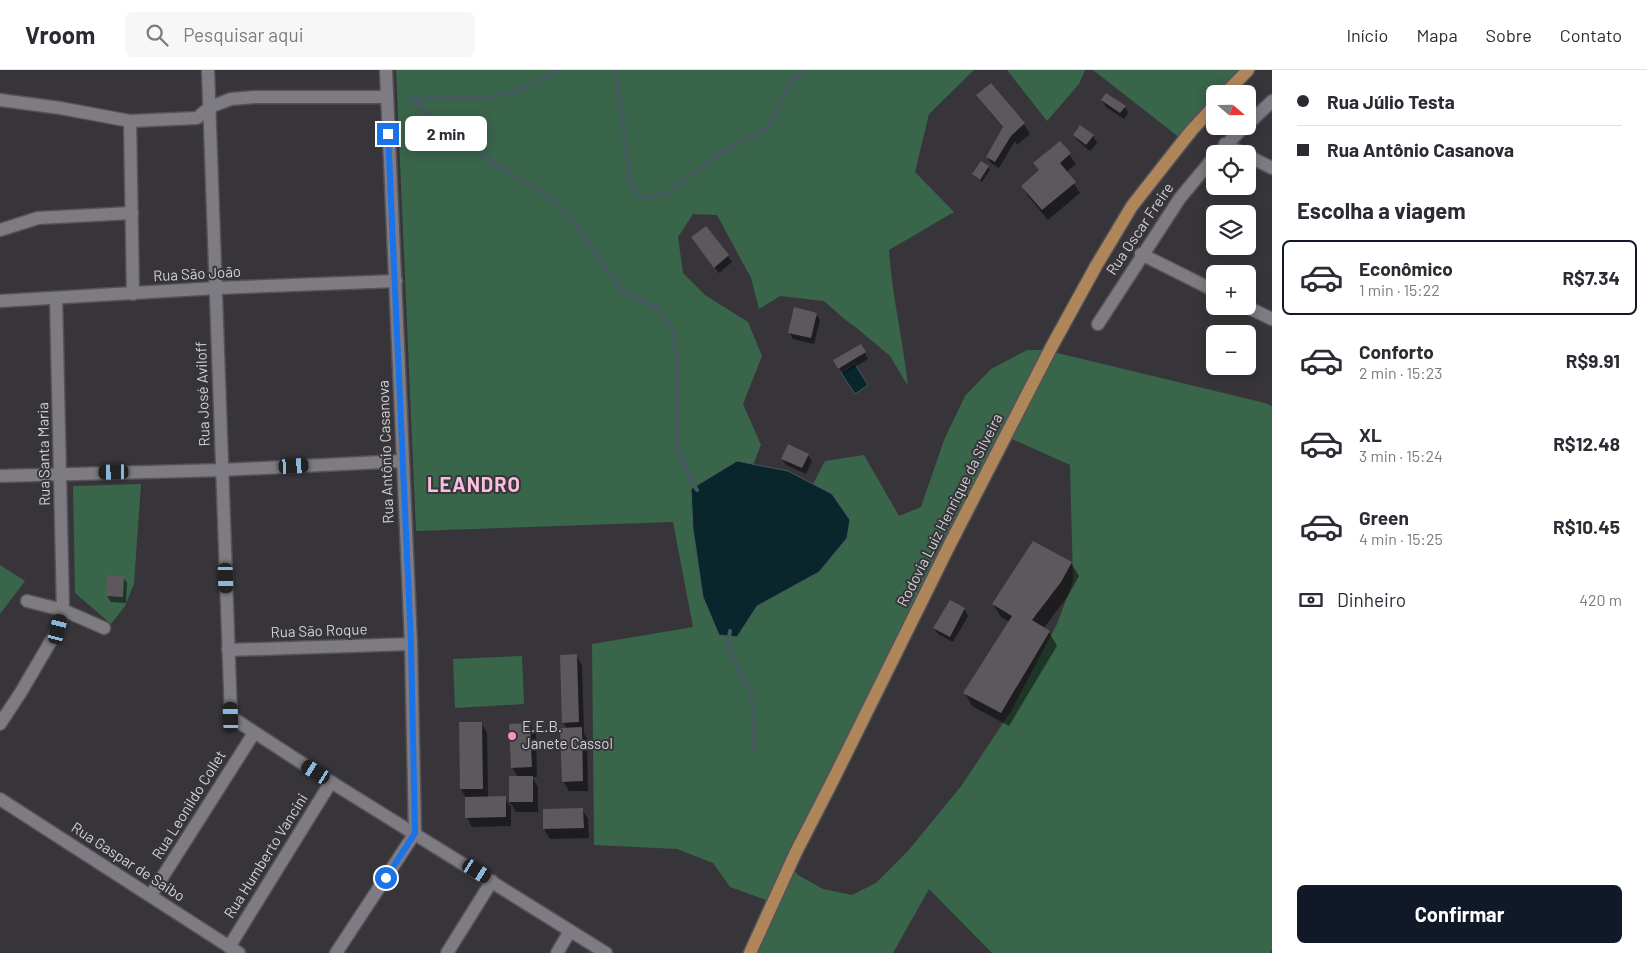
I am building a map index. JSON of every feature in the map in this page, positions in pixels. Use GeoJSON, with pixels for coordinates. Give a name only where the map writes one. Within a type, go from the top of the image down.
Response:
{"type":"FeatureCollection","features":[{"type":"Feature","properties":{"kind":"main road"},"geometry":{"type":"LineString","coordinates":[[1234,85],[1248,70]]}},
{"type":"Feature","properties":{"kind":"main road","name":"Rodovia Luiz Henrique da Silveira"},"geometry":{"type":"LineString","coordinates":[[750,953],[796,852],[954,536],[1052,346],[1132,206],[1206,115]]}},
{"type":"Feature","properties":{"kind":"street","name":"Rua José Aviloff"},"geometry":{"type":"LineString","coordinates":[[208,70],[231,717],[254,733]]}},
{"type":"Feature","properties":{"kind":"street","name":"Rua Antônio Casanova"},"geometry":{"type":"LineString","coordinates":[[386,70],[411,644],[415,833]]}},
{"type":"Feature","properties":{"kind":"street"},"geometry":{"type":"LineString","coordinates":[[0,100],[60,108],[130,121],[197,118],[210,107],[231,99],[255,97],[386,97]]}},
{"type":"Feature","properties":{"kind":"street","name":"Rua Oscar Freire"},"geometry":{"type":"LineString","coordinates":[[1256,116],[1272,101]]}},
{"type":"Feature","properties":{"kind":"street"},"geometry":{"type":"LineString","coordinates":[[130,121],[133,294]]}},
{"type":"Feature","properties":{"kind":"street","name":"Rua Oscar Freire"},"geometry":{"type":"LineString","coordinates":[[1226,145],[1236,135]]}},
{"type":"Feature","properties":{"kind":"street"},"geometry":{"type":"LineString","coordinates":[[1256,160],[1272,168]]}},
{"type":"Feature","properties":{"kind":"street","name":"Rua Oscar Freire"},"geometry":{"type":"LineString","coordinates":[[1098,324],[1141,254],[1180,198],[1206,167]]}},
{"type":"Feature","properties":{"kind":"street"},"geometry":{"type":"LineString","coordinates":[[0,230],[38,218],[132,213]]}},
{"type":"Feature","properties":{"kind":"street"},"geometry":{"type":"LineString","coordinates":[[1141,254],[1206,286]]}},
{"type":"Feature","properties":{"kind":"street","name":"Rua São João"},"geometry":{"type":"LineString","coordinates":[[0,301],[217,288],[396,281]]}},
{"type":"Feature","properties":{"kind":"street","name":"Rua Santa Maria"},"geometry":{"type":"LineString","coordinates":[[0,724],[58,629],[63,610],[56,298]]}},
{"type":"Feature","properties":{"kind":"street"},"geometry":{"type":"LineString","coordinates":[[1256,311],[1272,320]]}},
{"type":"Feature","properties":{"kind":"street"},"geometry":{"type":"LineString","coordinates":[[0,476],[222,470],[402,461]]}},
{"type":"Feature","properties":{"kind":"street"},"geometry":{"type":"LineString","coordinates":[[27,601],[63,610],[104,628]]}},
{"type":"Feature","properties":{"kind":"street","name":"Rua São Roque"},"geometry":{"type":"LineString","coordinates":[[228,650],[411,644]]}},
{"type":"Feature","properties":{"kind":"street"},"geometry":{"type":"LineString","coordinates":[[254,733],[606,953]]}},
{"type":"Feature","properties":{"kind":"street","name":"Rua Leonildo Collet"},"geometry":{"type":"LineString","coordinates":[[151,895],[254,733]]}},
{"type":"Feature","properties":{"kind":"street","name":"Rua Humberto Vancini"},"geometry":{"type":"LineString","coordinates":[[234,950],[331,782]]}},
{"type":"Feature","properties":{"kind":"street","name":"Rua Gaspar de Saibo"},"geometry":{"type":"LineString","coordinates":[[0,799],[234,950]]}},
{"type":"Feature","properties":{"kind":"street"},"geometry":{"type":"LineString","coordinates":[[336,953],[415,833]]}},
{"type":"Feature","properties":{"kind":"street"},"geometry":{"type":"LineString","coordinates":[[447,953],[492,881]]}},
{"type":"Feature","properties":{"kind":"street"},"geometry":{"type":"LineString","coordinates":[[557,953],[570,931]]}},
{"type":"Feature","properties":{"kind":"green space"},"geometry":{"type":"Polygon","coordinates":[[[396,70],[974,70],[929,114],[915,172],[954,212],[889,250],[908,386],[890,356],[824,301],[780,296],[759,309],[751,278],[717,215],[693,214],[678,237],[683,273],[705,295],[748,322],[762,356],[743,404],[761,445],[753,465],[737,461],[691,490],[693,529],[703,597],[737,637],[757,606],[819,572],[847,538],[832,494],[813,484],[825,461],[864,455],[899,516],[921,507],[944,440],[965,396],[991,369],[1027,350],[1045,350],[1272,406],[1272,950],[1270,953],[992,953],[929,889],[893,953],[742,953],[766,900],[730,887],[713,863],[677,849],[594,845],[592,644],[693,627],[673,522],[416,531],[396,70]],[[1001,434],[785,860],[798,875],[823,889],[852,895],[876,883],[908,851],[962,785],[1011,711],[1057,624],[1073,581],[1070,465],[1001,434]]]}},
{"type":"Feature","properties":{"kind":"green space"},"geometry":{"type":"Polygon","coordinates":[[[1007,70],[1085,70],[1079,84],[1047,121],[1007,70]]]}},
{"type":"Feature","properties":{"kind":"green space"},"geometry":{"type":"Polygon","coordinates":[[[1093,70],[1238,70],[1226,85],[1206,85],[1206,108],[1180,138],[1093,70]]]}},
{"type":"Feature","properties":{"kind":"green space"},"geometry":{"type":"Polygon","coordinates":[[[141,484],[134,584],[125,606],[111,624],[75,593],[73,486],[141,484]]]}},
{"type":"Feature","properties":{"kind":"green space"},"geometry":{"type":"Polygon","coordinates":[[[0,565],[25,581],[0,614],[0,565]]]}},
{"type":"Feature","properties":{"kind":"green space"},"geometry":{"type":"Polygon","coordinates":[[[522,656],[524,704],[455,708],[453,659],[522,656]]]}},
{"type":"Feature","properties":{"kind":"water"},"geometry":{"type":"Polygon","coordinates":[[[855,364],[868,385],[855,394],[841,373],[855,364]]]}},
{"type":"Feature","properties":{"kind":"water"},"geometry":{"type":"Polygon","coordinates":[[[737,461],[788,471],[832,494],[850,520],[847,538],[819,572],[757,606],[737,637],[719,635],[703,597],[693,529],[691,489],[737,461]]]}},
{"type":"Feature","properties":{"kind":"building"},"geometry":{"type":"Polygon","coordinates":[[[991,83],[1025,123],[1011,136],[995,162],[986,157],[1003,127],[976,95],[991,83]]]}},
{"type":"Feature","properties":{"kind":"building"},"geometry":{"type":"Polygon","coordinates":[[[1106,93],[1126,106],[1120,113],[1101,100],[1106,93]]]}},
{"type":"Feature","properties":{"kind":"building"},"geometry":{"type":"Polygon","coordinates":[[[1080,125],[1094,135],[1086,145],[1073,135],[1080,125]]]}},
{"type":"Feature","properties":{"kind":"building"},"geometry":{"type":"Polygon","coordinates":[[[1060,141],[1071,153],[1060,163],[1076,182],[1042,210],[1021,186],[1039,170],[1033,163],[1060,141]]]}},
{"type":"Feature","properties":{"kind":"building"},"geometry":{"type":"Polygon","coordinates":[[[981,161],[989,166],[980,180],[972,174],[981,161]]]}},
{"type":"Feature","properties":{"kind":"building"},"geometry":{"type":"Polygon","coordinates":[[[706,226],[729,255],[714,268],[691,237],[706,226]]]}},
{"type":"Feature","properties":{"kind":"building"},"geometry":{"type":"Polygon","coordinates":[[[794,307],[817,313],[811,338],[788,333],[794,307]]]}},
{"type":"Feature","properties":{"kind":"building"},"geometry":{"type":"Polygon","coordinates":[[[861,344],[866,352],[838,369],[833,360],[861,344]]]}},
{"type":"Feature","properties":{"kind":"building"},"geometry":{"type":"Polygon","coordinates":[[[788,444],[809,454],[802,468],[781,459],[788,444]]]}},
{"type":"Feature","properties":{"kind":"building"},"geometry":{"type":"Polygon","coordinates":[[[1033,541],[1072,562],[1061,582],[1032,620],[1050,631],[1001,713],[963,693],[1012,616],[992,604],[1033,541]]]}},
{"type":"Feature","properties":{"kind":"building"},"geometry":{"type":"Polygon","coordinates":[[[107,575],[124,576],[123,597],[106,596],[107,575]]]}},
{"type":"Feature","properties":{"kind":"building"},"geometry":{"type":"Polygon","coordinates":[[[950,600],[965,608],[950,637],[933,628],[950,600]]]}},
{"type":"Feature","properties":{"kind":"building"},"geometry":{"type":"Polygon","coordinates":[[[577,654],[579,722],[562,723],[560,655],[577,654]]]}},
{"type":"Feature","properties":{"kind":"building"},"geometry":{"type":"Polygon","coordinates":[[[459,722],[482,722],[483,789],[460,789],[459,722]]]}},
{"type":"Feature","properties":{"kind":"building"},"geometry":{"type":"Polygon","coordinates":[[[530,723],[532,767],[511,768],[509,724],[530,723]]]}},
{"type":"Feature","properties":{"kind":"building"},"geometry":{"type":"Polygon","coordinates":[[[582,727],[583,781],[562,782],[560,728],[582,727]]]}},
{"type":"Feature","properties":{"kind":"building"},"geometry":{"type":"Polygon","coordinates":[[[509,776],[533,776],[533,802],[509,802],[509,776]]]}},
{"type":"Feature","properties":{"kind":"building"},"geometry":{"type":"Polygon","coordinates":[[[506,796],[506,817],[465,818],[465,797],[506,796]]]}},
{"type":"Feature","properties":{"kind":"building"},"geometry":{"type":"Polygon","coordinates":[[[583,808],[584,828],[543,829],[543,809],[583,808]]]}},
{"type":"Feature","properties":{"kind":"waterway"},"geometry":{"type":"LineString","coordinates":[[412,99],[490,97],[522,89],[557,70]]}},
{"type":"Feature","properties":{"kind":"waterway"},"geometry":{"type":"LineString","coordinates":[[616,70],[631,186],[639,194],[647,197],[667,193],[721,153],[767,128],[781,104],[791,80],[809,70]]}},
{"type":"Feature","properties":{"kind":"waterway"},"geometry":{"type":"LineString","coordinates":[[412,99],[455,139],[554,200],[589,242],[623,291],[659,309],[672,329],[677,358],[678,448],[691,481],[697,490]]}},
{"type":"Feature","properties":{"kind":"waterway"},"geometry":{"type":"LineString","coordinates":[[730,631],[728,645],[751,695],[754,721],[754,749]]}},
{"type":"Feature","properties":{"kind":"place","name":"E.E.B. Janete Cassol"},"geometry":{"type":"Point","coordinates":[512,736]}},
{"type":"Feature","properties":{"kind":"district","name":"LEANDRO"},"geometry":{"type":"Point","coordinates":[474,485]}},
{"type":"Feature","properties":{"kind":"route"},"geometry":{"type":"LineString","coordinates":[[386,878],[415,833],[411,644],[388,134]]}}]}
